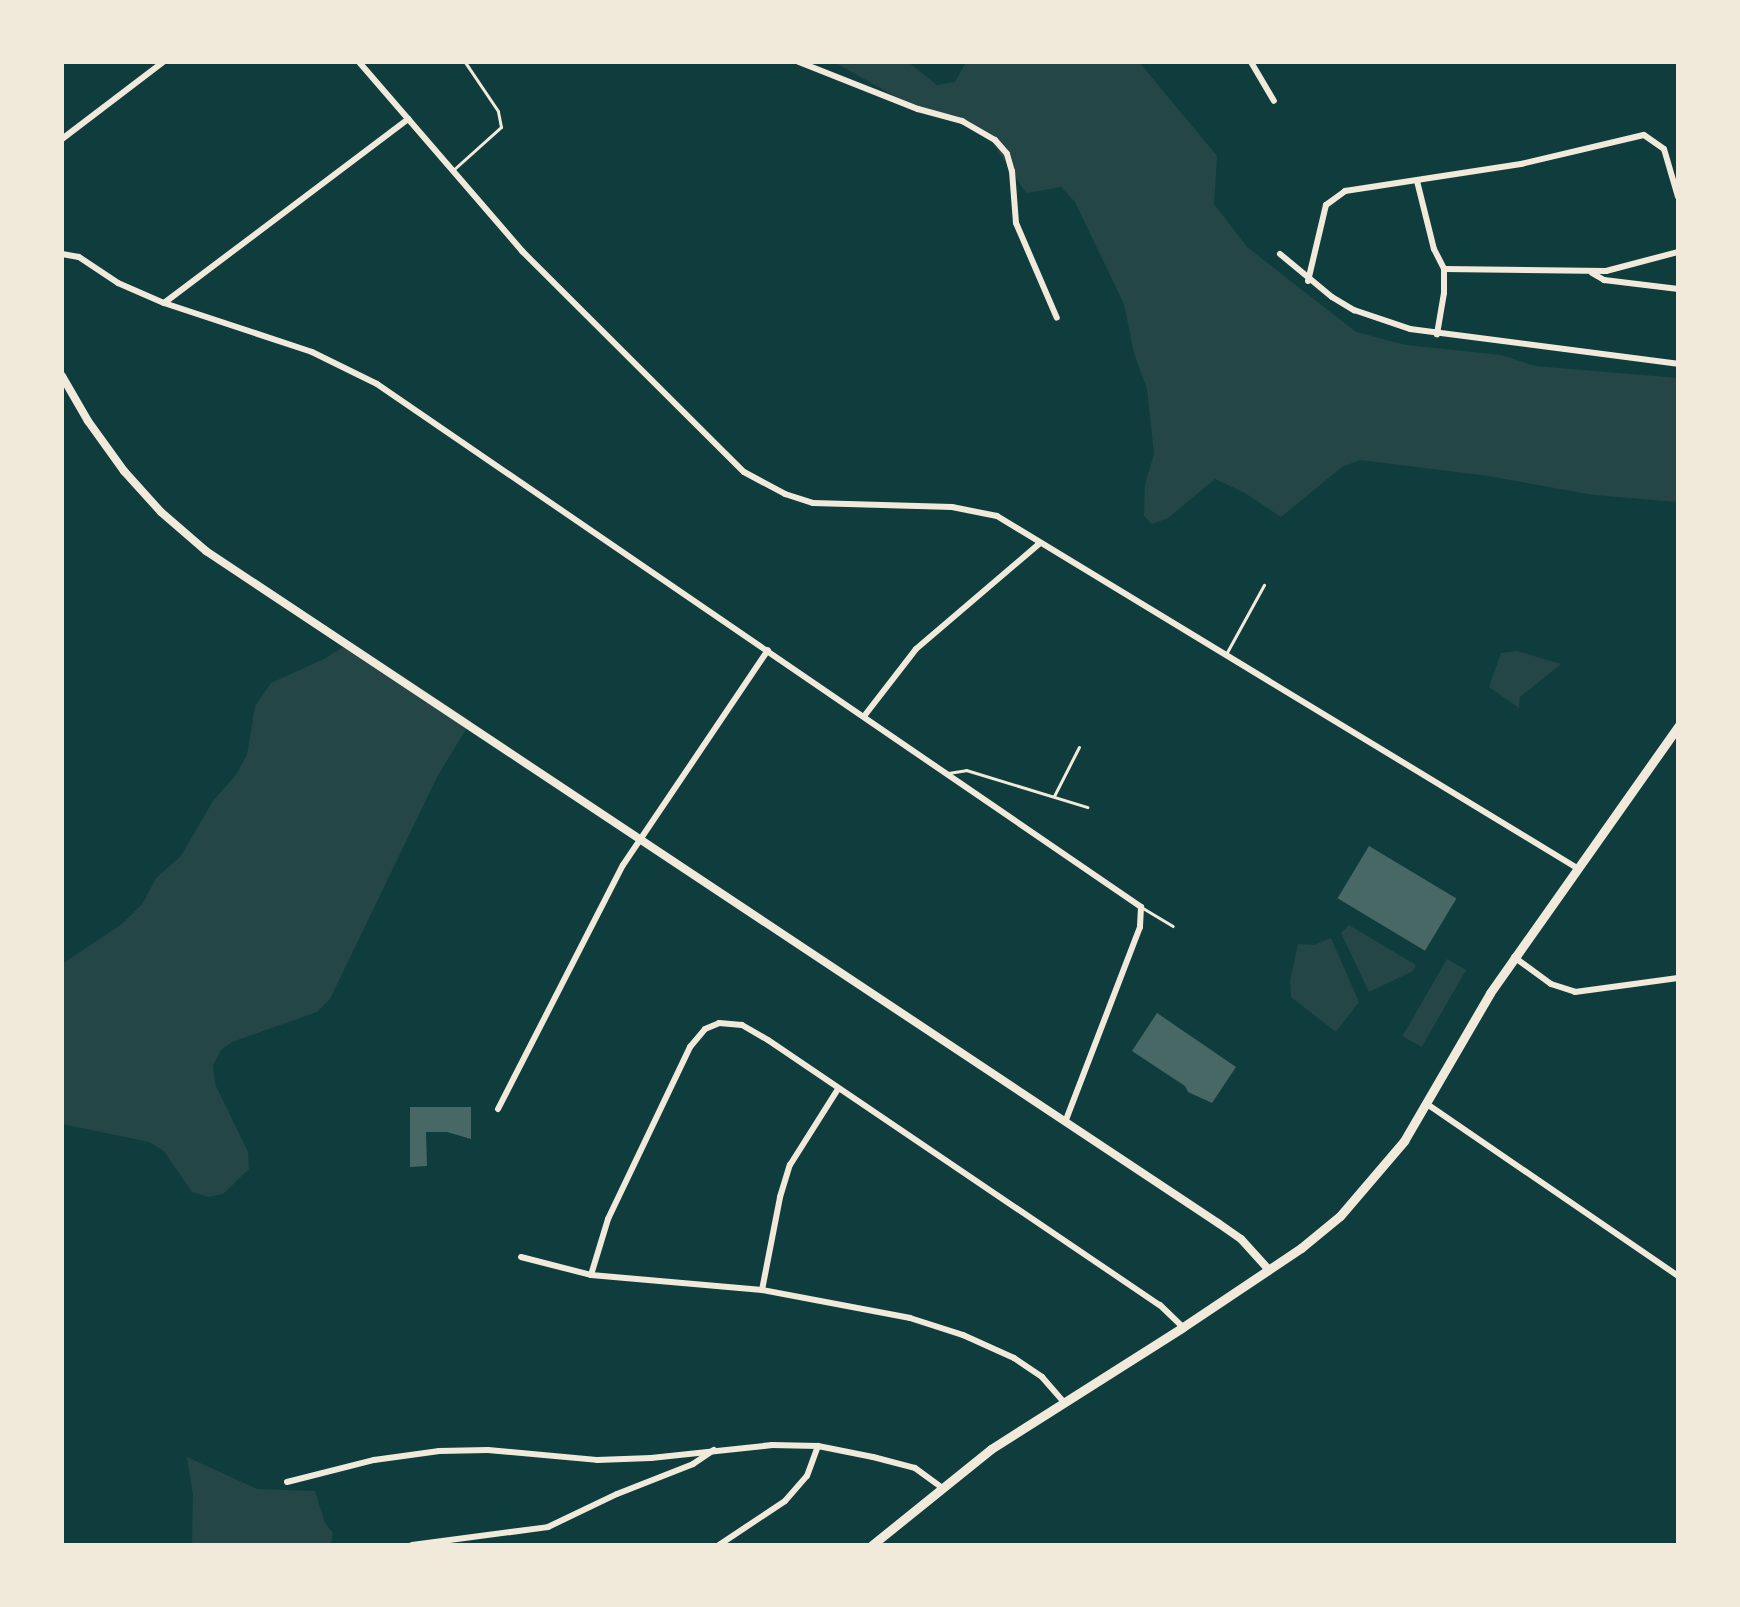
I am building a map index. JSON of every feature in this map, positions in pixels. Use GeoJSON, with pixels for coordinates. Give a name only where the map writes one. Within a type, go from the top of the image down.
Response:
{"type":"FeatureCollection","features":[{"type":"Feature","properties":{"kind":"main road"},"geometry":{"type":"LineString","coordinates":[[872,1545],[991,1449],[1269,1270],[1340,1216],[1393,1156],[1514,957],[1678,726]]}},
{"type":"Feature","properties":{"kind":"street"},"geometry":{"type":"LineString","coordinates":[[62,139],[163,62]]}},
{"type":"Feature","properties":{"kind":"street"},"geometry":{"type":"LineString","coordinates":[[359,62],[522,251],[744,472],[785,494],[813,503],[952,507],[997,516],[1577,868]]}},
{"type":"Feature","properties":{"kind":"street"},"geometry":{"type":"LineString","coordinates":[[799,62],[918,109],[962,121],[995,140],[1007,154],[1012,171],[1016,223],[1057,318]]}},
{"type":"Feature","properties":{"kind":"street"},"geometry":{"type":"LineString","coordinates":[[1251,62],[1274,101]]}},
{"type":"Feature","properties":{"kind":"street"},"geometry":{"type":"LineString","coordinates":[[164,303],[408,119]]}},
{"type":"Feature","properties":{"kind":"street"},"geometry":{"type":"LineString","coordinates":[[1308,281],[1321,217],[1336,194],[1521,164],[1644,135],[1664,149],[1678,197]]}},
{"type":"Feature","properties":{"kind":"street"},"geometry":{"type":"LineString","coordinates":[[1417,181],[1434,249],[1444,269],[1444,293],[1437,334]]}},
{"type":"Feature","properties":{"kind":"street"},"geometry":{"type":"LineString","coordinates":[[1444,269],[1590,272],[1678,252]]}},
{"type":"Feature","properties":{"kind":"street"},"geometry":{"type":"LineString","coordinates":[[62,254],[79,257],[118,283],[164,303],[312,352],[377,384],[865,715],[1141,907],[1140,927],[1065,1122]]}},
{"type":"Feature","properties":{"kind":"street"},"geometry":{"type":"LineString","coordinates":[[1280,254],[1308,281],[1354,310],[1437,334],[1678,364]]}},
{"type":"Feature","properties":{"kind":"street"},"geometry":{"type":"LineString","coordinates":[[1590,272],[1604,280],[1678,289]]}},
{"type":"Feature","properties":{"kind":"street"},"geometry":{"type":"LineString","coordinates":[[62,376],[88,421],[124,471],[161,512],[206,551],[1231,1231],[1269,1270]]}},
{"type":"Feature","properties":{"kind":"street"},"geometry":{"type":"LineString","coordinates":[[865,715],[916,649],[1040,543]]}},
{"type":"Feature","properties":{"kind":"street"},"geometry":{"type":"LineString","coordinates":[[498,1109],[623,865],[768,650]]}},
{"type":"Feature","properties":{"kind":"street"},"geometry":{"type":"LineString","coordinates":[[1514,957],[1551,984],[1575,992],[1678,978]]}},
{"type":"Feature","properties":{"kind":"street"},"geometry":{"type":"LineString","coordinates":[[591,1275],[608,1219],[690,1047],[705,1029],[719,1023],[742,1025],[1160,1305],[1183,1327]]}},
{"type":"Feature","properties":{"kind":"street"},"geometry":{"type":"LineString","coordinates":[[762,1290],[780,1197],[790,1165],[838,1089]]}},
{"type":"Feature","properties":{"kind":"street"},"geometry":{"type":"LineString","coordinates":[[1427,1104],[1678,1276]]}},
{"type":"Feature","properties":{"kind":"street"},"geometry":{"type":"LineString","coordinates":[[521,1257],[591,1275],[762,1290],[863,1307],[963,1335],[1031,1369],[1054,1387],[1064,1402]]}},
{"type":"Feature","properties":{"kind":"street"},"geometry":{"type":"LineString","coordinates":[[719,1545],[785,1501],[807,1476],[818,1446]]}},
{"type":"Feature","properties":{"kind":"street"},"geometry":{"type":"LineString","coordinates":[[287,1482],[374,1460],[439,1451],[488,1450],[597,1460],[651,1458],[714,1450],[818,1446],[915,1468],[941,1487]]}},
{"type":"Feature","properties":{"kind":"street"},"geometry":{"type":"LineString","coordinates":[[412,1545],[548,1527],[617,1494],[693,1464],[714,1450]]}},
{"type":"Feature","properties":{"kind":"lane"},"geometry":{"type":"LineString","coordinates":[[452,171],[501,127],[498,111],[465,62]]}},
{"type":"Feature","properties":{"kind":"lane"},"geometry":{"type":"LineString","coordinates":[[1226,654],[1264,585]]}},
{"type":"Feature","properties":{"kind":"lane"},"geometry":{"type":"LineString","coordinates":[[1054,796],[1079,747]]}},
{"type":"Feature","properties":{"kind":"lane"},"geometry":{"type":"LineString","coordinates":[[948,773],[966,770],[1087,807]]}},
{"type":"Feature","properties":{"kind":"lane"},"geometry":{"type":"LineString","coordinates":[[1141,907],[1173,926]]}},
{"type":"Feature","properties":{"kind":"shaded area"},"geometry":{"type":"Polygon","coordinates":[[[834,62],[908,62],[937,85],[955,82],[966,62],[1139,62],[1217,156],[1214,204],[1247,247],[1356,332],[1406,345],[1501,355],[1535,366],[1678,378],[1678,502],[1594,495],[1488,476],[1360,460],[1342,467],[1281,517],[1245,493],[1215,479],[1168,518],[1152,524],[1144,516],[1145,484],[1154,454],[1147,389],[1134,353],[1124,304],[1075,202],[1061,187],[1026,193],[990,139],[969,121],[960,122],[900,99],[834,62]]]}},
{"type":"Feature","properties":{"kind":"shaded area"},"geometry":{"type":"Polygon","coordinates":[[[351,642],[471,721],[437,777],[330,999],[317,1012],[232,1042],[221,1050],[213,1065],[215,1084],[248,1152],[249,1169],[223,1194],[208,1197],[192,1192],[164,1151],[149,1142],[62,1124],[62,964],[122,924],[143,903],[156,878],[181,856],[213,801],[236,775],[247,755],[255,706],[271,683],[326,658],[351,642]]]}},
{"type":"Feature","properties":{"kind":"shaded area"},"geometry":{"type":"Polygon","coordinates":[[[1517,651],[1561,664],[1520,697],[1519,708],[1489,687],[1501,653],[1517,651]]]}},
{"type":"Feature","properties":{"kind":"shaded area"},"geometry":{"type":"Polygon","coordinates":[[[1349,925],[1416,965],[1413,971],[1369,992],[1341,933],[1349,925]]]}},
{"type":"Feature","properties":{"kind":"shaded area"},"geometry":{"type":"Polygon","coordinates":[[[1331,938],[1359,1002],[1336,1032],[1291,997],[1290,981],[1298,944],[1314,945],[1331,938]]]}},
{"type":"Feature","properties":{"kind":"shaded area"},"geometry":{"type":"Polygon","coordinates":[[[1447,959],[1466,970],[1422,1047],[1402,1036],[1447,959]]]}},
{"type":"Feature","properties":{"kind":"shaded area"},"geometry":{"type":"Polygon","coordinates":[[[187,1457],[257,1489],[315,1491],[325,1523],[333,1533],[331,1545],[192,1545],[193,1495],[187,1457]]]}},
{"type":"Feature","properties":{"kind":"building"},"geometry":{"type":"Polygon","coordinates":[[[1369,846],[1456,899],[1425,951],[1338,898],[1369,846]]]}},
{"type":"Feature","properties":{"kind":"building"},"geometry":{"type":"Polygon","coordinates":[[[1157,1013],[1236,1067],[1212,1103],[1188,1092],[1185,1086],[1132,1051],[1157,1013]]]}},
{"type":"Feature","properties":{"kind":"building"},"geometry":{"type":"Polygon","coordinates":[[[410,1107],[471,1107],[471,1139],[447,1132],[426,1132],[427,1166],[410,1167],[410,1107]]]}}]}
